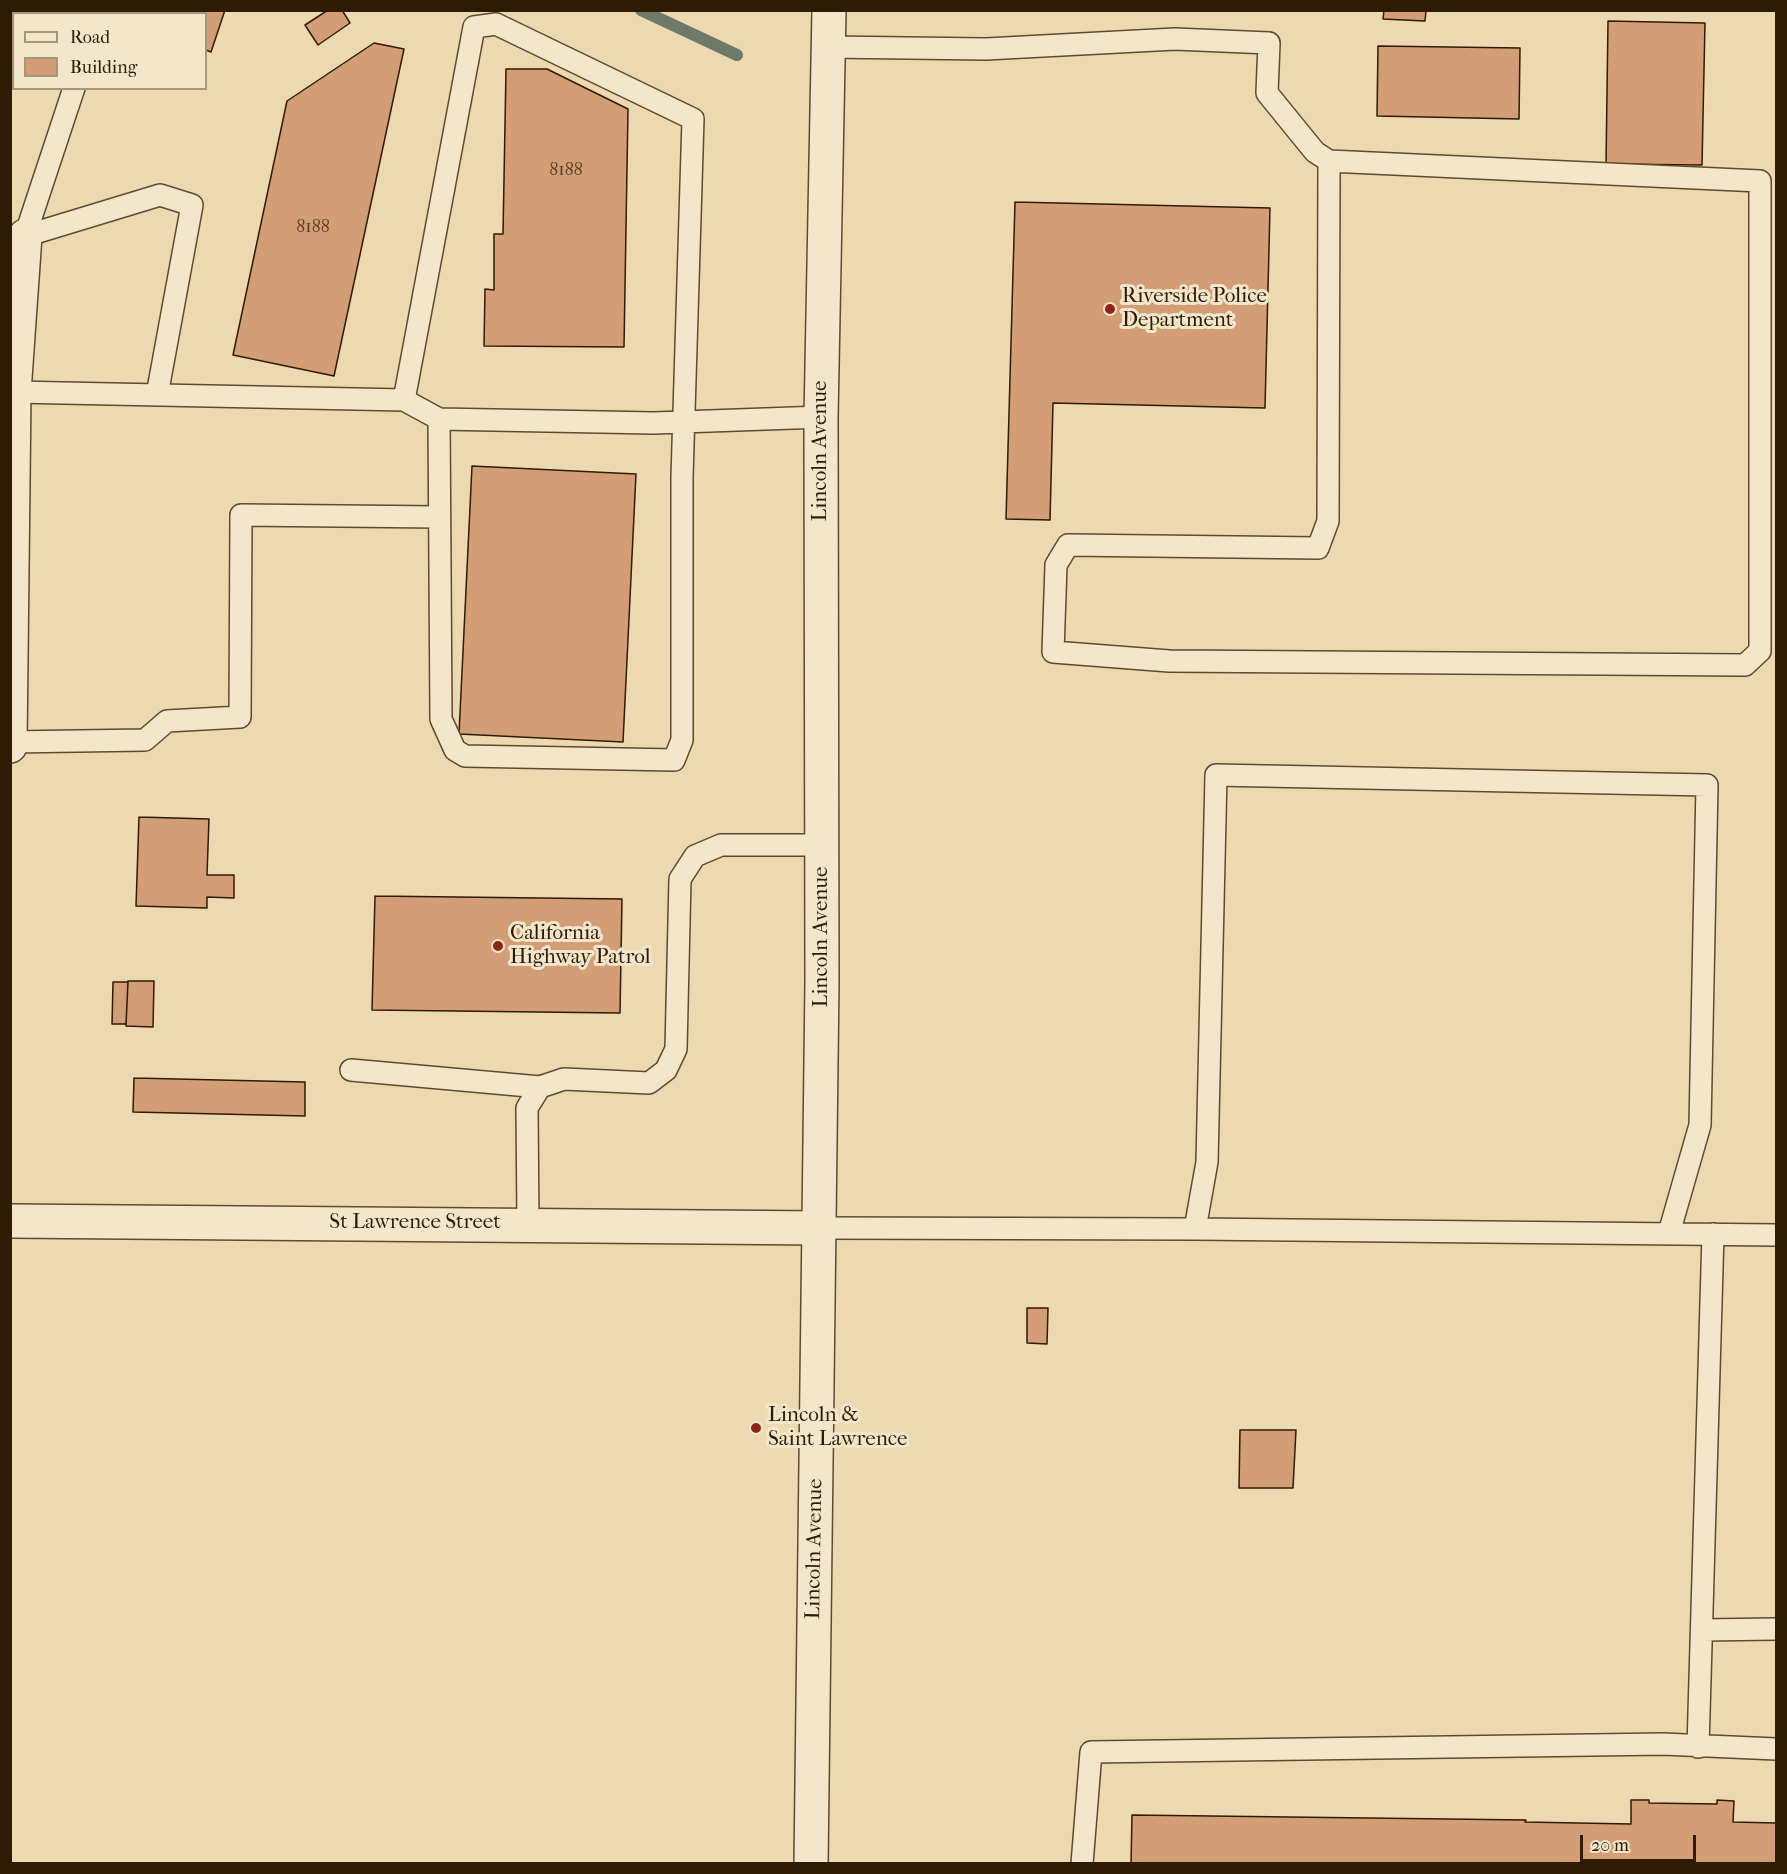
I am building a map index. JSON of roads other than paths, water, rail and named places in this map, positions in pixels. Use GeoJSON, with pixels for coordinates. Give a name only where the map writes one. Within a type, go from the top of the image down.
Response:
{"type":"FeatureCollection","features":[{"type":"Feature","properties":{"kind":"street","name":"Lincoln Avenue"},"geometry":{"type":"LineString","coordinates":[[811,1863],[820,1227],[822,845],[820,417],[829,10]]}},
{"type":"Feature","properties":{"kind":"street"},"geometry":{"type":"LineString","coordinates":[[10,744],[14,392],[25,236]]}},
{"type":"Feature","properties":{"kind":"street","name":"St Lawrence Street"},"geometry":{"type":"LineString","coordinates":[[10,1221],[820,1227]]}},
{"type":"Feature","properties":{"kind":"lane"},"geometry":{"type":"LineString","coordinates":[[404,400],[474,27],[496,24],[693,119],[682,477],[682,740],[674,760],[465,756],[455,750],[441,719],[439,419]]}},
{"type":"Feature","properties":{"kind":"lane"},"geometry":{"type":"LineString","coordinates":[[828,47],[986,49],[1175,39],[1269,44],[1267,93],[1315,152],[1329,161],[1760,181],[1760,651],[1745,665],[1169,661],[1053,652],[1056,565],[1068,545],[1318,548],[1328,521],[1329,161]]}},
{"type":"Feature","properties":{"kind":"lane"},"geometry":{"type":"LineString","coordinates":[[25,236],[73,90]]}},
{"type":"Feature","properties":{"kind":"lane"},"geometry":{"type":"LineString","coordinates":[[25,236],[160,195],[192,205],[158,395]]}},
{"type":"Feature","properties":{"kind":"lane"},"geometry":{"type":"LineString","coordinates":[[14,392],[404,400],[439,419],[685,422],[820,417]]}},
{"type":"Feature","properties":{"kind":"lane"},"geometry":{"type":"LineString","coordinates":[[10,744],[145,740],[167,721],[240,717],[241,515],[439,517]]}},
{"type":"Feature","properties":{"kind":"lane"},"geometry":{"type":"LineString","coordinates":[[1195,1229],[1207,1162],[1216,775],[1707,785],[1700,1125],[1669,1233]]}},
{"type":"Feature","properties":{"kind":"lane"},"geometry":{"type":"LineString","coordinates":[[351,1070],[540,1087],[564,1079],[649,1083],[666,1070],[676,1049],[680,879],[695,856],[721,845],[822,845]]}},
{"type":"Feature","properties":{"kind":"lane"},"geometry":{"type":"LineString","coordinates":[[528,1224],[527,1108],[540,1087]]}},
{"type":"Feature","properties":{"kind":"lane"},"geometry":{"type":"LineString","coordinates":[[820,1227],[1776,1234]]}},
{"type":"Feature","properties":{"kind":"lane"},"geometry":{"type":"LineString","coordinates":[[1698,1747],[1713,1234]]}},
{"type":"Feature","properties":{"kind":"lane"},"geometry":{"type":"LineString","coordinates":[[1702,1630],[1776,1629]]}},
{"type":"Feature","properties":{"kind":"lane"},"geometry":{"type":"LineString","coordinates":[[1082,1863],[1091,1752],[1663,1744],[1776,1749]]}},
{"type":"Feature","properties":{"kind":"waterway"},"geometry":{"type":"LineString","coordinates":[[641,10],[737,55]]}},
{"type":"Feature","properties":{"kind":"place","name":"Riverside Police Department"},"geometry":{"type":"Point","coordinates":[1110,309]}},
{"type":"Feature","properties":{"kind":"place","name":"California Highway Patrol"},"geometry":{"type":"Point","coordinates":[498,946]}},
{"type":"Feature","properties":{"kind":"place","name":"Lincoln & Saint Lawrence"},"geometry":{"type":"Point","coordinates":[756,1428]}}]}
